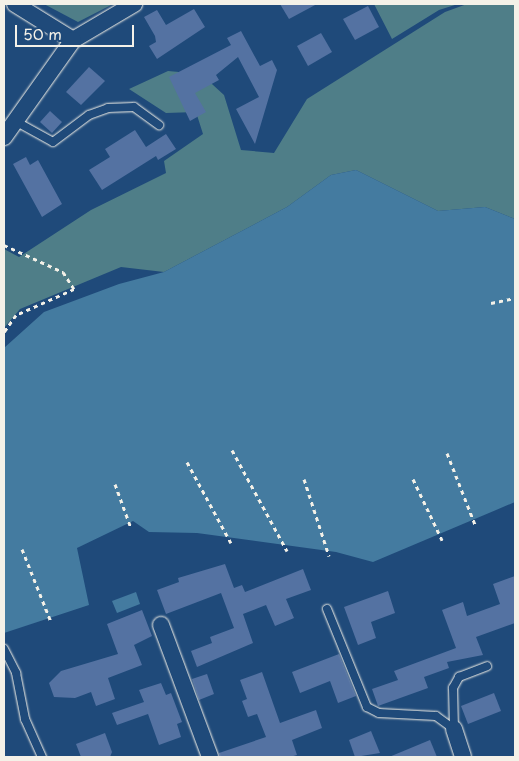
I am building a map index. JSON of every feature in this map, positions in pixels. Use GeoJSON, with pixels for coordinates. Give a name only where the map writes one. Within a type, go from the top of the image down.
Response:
{"type":"FeatureCollection","features":[{"type":"Feature","properties":{"kind":"street"},"geometry":{"type":"LineString","coordinates":[[15,4],[73,40]]}},
{"type":"Feature","properties":{"kind":"street"},"geometry":{"type":"LineString","coordinates":[[4,137],[73,40],[134,4]]}},
{"type":"Feature","properties":{"kind":"street"},"geometry":{"type":"LineString","coordinates":[[161,625],[210,757]]}},
{"type":"Feature","properties":{"kind":"street"},"geometry":{"type":"LineString","coordinates":[[454,729],[463,757]]}},
{"type":"Feature","properties":{"kind":"lane"},"geometry":{"type":"LineString","coordinates":[[15,121],[53,142],[89,115],[108,108],[134,107],[159,125]]}},
{"type":"Feature","properties":{"kind":"lane"},"geometry":{"type":"LineString","coordinates":[[328,608],[367,707],[379,714],[436,716],[454,729]]}},
{"type":"Feature","properties":{"kind":"lane"},"geometry":{"type":"LineString","coordinates":[[4,649],[16,673],[25,719],[42,757]]}},
{"type":"Feature","properties":{"kind":"lane"},"geometry":{"type":"LineString","coordinates":[[454,729],[453,688],[459,677],[487,666]]}},
{"type":"Feature","properties":{"kind":"path"},"geometry":{"type":"LineString","coordinates":[[4,245],[63,272],[74,289],[16,316],[4,332]]}},
{"type":"Feature","properties":{"kind":"path"},"geometry":{"type":"LineString","coordinates":[[491,303],[515,298]]}},
{"type":"Feature","properties":{"kind":"path"},"geometry":{"type":"LineString","coordinates":[[232,450],[287,551]]}},
{"type":"Feature","properties":{"kind":"path"},"geometry":{"type":"LineString","coordinates":[[447,453],[476,527]]}},
{"type":"Feature","properties":{"kind":"path"},"geometry":{"type":"LineString","coordinates":[[187,462],[231,543]]}},
{"type":"Feature","properties":{"kind":"path"},"geometry":{"type":"LineString","coordinates":[[304,479],[329,556]]}},
{"type":"Feature","properties":{"kind":"path"},"geometry":{"type":"LineString","coordinates":[[413,479],[442,540]]}},
{"type":"Feature","properties":{"kind":"path"},"geometry":{"type":"LineString","coordinates":[[115,484],[131,528]]}},
{"type":"Feature","properties":{"kind":"path"},"geometry":{"type":"LineString","coordinates":[[22,549],[51,622]]}},
{"type":"Feature","properties":{"kind":"green space"},"geometry":{"type":"Polygon","coordinates":[[[44,4],[113,4],[78,22],[44,4]]]}},
{"type":"Feature","properties":{"kind":"green space"},"geometry":{"type":"Polygon","coordinates":[[[374,4],[458,4],[439,10],[392,39],[374,4]]]}},
{"type":"Feature","properties":{"kind":"green space"},"geometry":{"type":"Polygon","coordinates":[[[467,4],[515,4],[515,219],[485,207],[438,211],[356,170],[331,175],[287,207],[164,272],[121,267],[20,309],[4,328],[4,249],[19,257],[91,210],[166,173],[164,161],[203,134],[196,112],[166,113],[129,89],[168,71],[201,74],[224,95],[241,150],[274,153],[307,99],[445,12],[467,4]]]}},
{"type":"Feature","properties":{"kind":"water"},"geometry":{"type":"Polygon","coordinates":[[[356,170],[438,211],[485,207],[515,219],[515,502],[373,562],[336,552],[197,533],[149,532],[133,521],[77,548],[89,605],[4,633],[4,348],[44,312],[119,284],[164,272],[287,207],[331,175],[356,170]]]}},
{"type":"Feature","properties":{"kind":"water"},"geometry":{"type":"Polygon","coordinates":[[[136,592],[140,604],[117,613],[112,601],[136,592]]]}},
{"type":"Feature","properties":{"kind":"building"},"geometry":{"type":"Polygon","coordinates":[[[280,4],[317,4],[289,19],[280,4]]]}},
{"type":"Feature","properties":{"kind":"building"},"geometry":{"type":"Polygon","coordinates":[[[368,6],[379,27],[355,40],[343,19],[368,6]]]}},
{"type":"Feature","properties":{"kind":"building"},"geometry":{"type":"Polygon","coordinates":[[[194,9],[205,27],[157,59],[149,46],[156,42],[155,36],[144,17],[157,10],[166,25],[194,9]]]}},
{"type":"Feature","properties":{"kind":"building"},"geometry":{"type":"Polygon","coordinates":[[[241,31],[260,66],[272,60],[277,70],[255,144],[236,109],[259,97],[238,57],[216,75],[219,80],[195,93],[206,112],[190,121],[169,77],[231,45],[227,38],[241,31]]]}},
{"type":"Feature","properties":{"kind":"building"},"geometry":{"type":"Polygon","coordinates":[[[321,33],[332,52],[308,66],[297,46],[321,33]]]}},
{"type":"Feature","properties":{"kind":"building"},"geometry":{"type":"Polygon","coordinates":[[[89,67],[105,81],[81,105],[66,92],[89,67]]]}},
{"type":"Feature","properties":{"kind":"building"},"geometry":{"type":"Polygon","coordinates":[[[50,111],[62,122],[52,133],[40,122],[50,111]]]}},
{"type":"Feature","properties":{"kind":"building"},"geometry":{"type":"Polygon","coordinates":[[[135,130],[146,147],[166,134],[176,149],[158,160],[156,156],[102,190],[89,170],[110,157],[105,149],[135,130]]]}},
{"type":"Feature","properties":{"kind":"building"},"geometry":{"type":"Polygon","coordinates":[[[26,157],[30,165],[38,160],[62,204],[42,217],[13,164],[26,157]]]}},
{"type":"Feature","properties":{"kind":"building"},"geometry":{"type":"Polygon","coordinates":[[[225,564],[234,588],[242,585],[245,592],[303,569],[311,590],[286,599],[294,618],[275,626],[266,605],[243,614],[253,643],[197,667],[191,651],[212,643],[210,637],[234,628],[221,593],[166,614],[157,590],[179,582],[178,578],[225,564]]]}},
{"type":"Feature","properties":{"kind":"building"},"geometry":{"type":"Polygon","coordinates":[[[515,576],[515,623],[476,637],[483,655],[447,662],[449,668],[424,677],[428,688],[378,706],[372,689],[398,680],[394,671],[456,648],[442,610],[463,602],[467,616],[500,604],[493,584],[515,576]]]}},
{"type":"Feature","properties":{"kind":"building"},"geometry":{"type":"Polygon","coordinates":[[[388,591],[395,613],[371,622],[376,638],[358,645],[344,607],[388,591]]]}},
{"type":"Feature","properties":{"kind":"building"},"geometry":{"type":"Polygon","coordinates":[[[142,610],[152,636],[134,645],[142,665],[108,678],[115,699],[96,706],[91,692],[75,698],[54,697],[49,683],[61,671],[118,654],[107,624],[142,610]]]}},
{"type":"Feature","properties":{"kind":"building"},"geometry":{"type":"Polygon","coordinates":[[[339,654],[356,696],[338,703],[330,681],[300,693],[292,672],[339,654]]]}},
{"type":"Feature","properties":{"kind":"building"},"geometry":{"type":"Polygon","coordinates":[[[262,672],[280,723],[316,710],[322,728],[292,740],[297,755],[290,757],[220,757],[219,753],[266,737],[257,714],[248,717],[242,701],[247,699],[240,680],[262,672]]]}},
{"type":"Feature","properties":{"kind":"building"},"geometry":{"type":"Polygon","coordinates":[[[207,674],[214,694],[199,700],[192,679],[207,674]]]}},
{"type":"Feature","properties":{"kind":"building"},"geometry":{"type":"Polygon","coordinates":[[[161,683],[166,695],[171,693],[182,722],[177,724],[181,737],[159,745],[148,714],[117,725],[112,713],[144,702],[139,690],[161,683]]]}},
{"type":"Feature","properties":{"kind":"building"},"geometry":{"type":"Polygon","coordinates":[[[494,693],[501,711],[468,724],[461,706],[494,693]]]}},
{"type":"Feature","properties":{"kind":"building"},"geometry":{"type":"Polygon","coordinates":[[[371,731],[380,753],[355,757],[349,740],[371,731]]]}},
{"type":"Feature","properties":{"kind":"building"},"geometry":{"type":"Polygon","coordinates":[[[105,733],[112,752],[110,757],[81,757],[76,744],[105,733]]]}},
{"type":"Feature","properties":{"kind":"building"},"geometry":{"type":"Polygon","coordinates":[[[430,740],[437,757],[389,757],[430,740]]]}}]}
